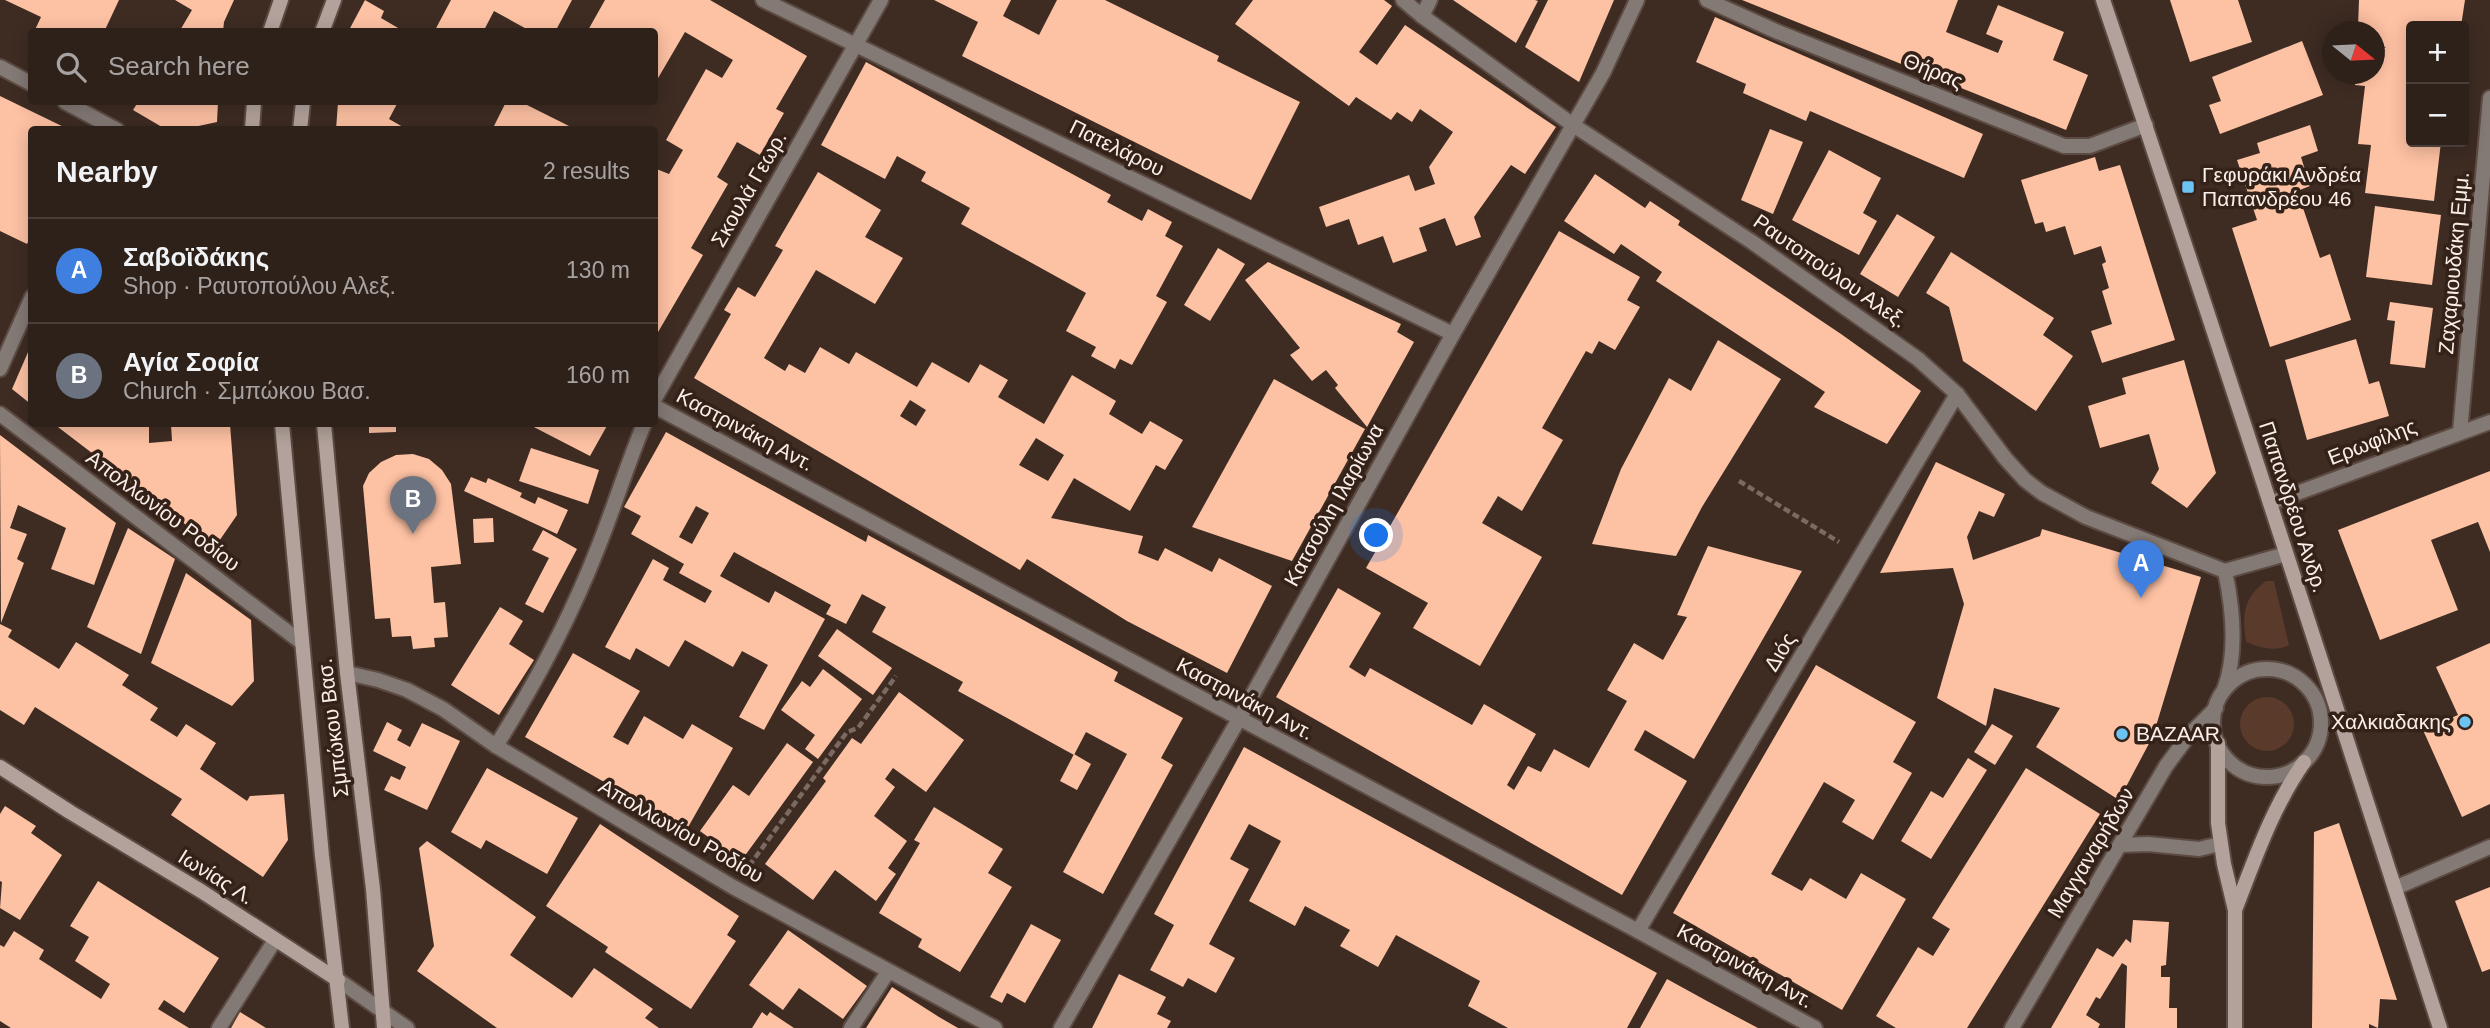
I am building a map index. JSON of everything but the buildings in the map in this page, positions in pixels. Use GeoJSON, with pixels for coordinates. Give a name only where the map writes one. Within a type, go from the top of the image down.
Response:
{"type":"FeatureCollection","features":[{"type":"Feature","properties":{"kind":"street"},"geometry":{"type":"LineString","coordinates":[[271,28],[281,0]]}},
{"type":"Feature","properties":{"kind":"street"},"geometry":{"type":"LineString","coordinates":[[324,28],[334,0]]}},
{"type":"Feature","properties":{"kind":"street","name":"Πατελάρου"},"geometry":{"type":"LineString","coordinates":[[763,0],[1453,334]]}},
{"type":"Feature","properties":{"kind":"street","name":"Σκουλά Γεωρ."},"geometry":{"type":"LineString","coordinates":[[658,393],[880,0]]}},
{"type":"Feature","properties":{"kind":"street","name":"Ραυτοπούλου Αλεξ."},"geometry":{"type":"LineString","coordinates":[[1403,0],[1573,125],[1732,229],[1919,359],[1957,394],[2005,458],[2025,480],[2042,493],[2086,517],[2225,571]]}},
{"type":"Feature","properties":{"kind":"street"},"geometry":{"type":"LineString","coordinates":[[1422,16],[1430,0]]}},
{"type":"Feature","properties":{"kind":"street","name":"Κατσούλη Ιλαρίωνα"},"geometry":{"type":"LineString","coordinates":[[1061,1028],[1239,719],[1453,334],[1604,73],[1637,0]]}},
{"type":"Feature","properties":{"kind":"street","name":"Θήρας"},"geometry":{"type":"LineString","coordinates":[[1707,0],[1778,32],[2064,146],[2090,146],[2146,125]]}},
{"type":"Feature","properties":{"kind":"street","name":"Παπανδρέου Ανδρ."},"geometry":{"type":"LineString","coordinates":[[2103,0],[2440,1028]]}},
{"type":"Feature","properties":{"kind":"street"},"geometry":{"type":"LineString","coordinates":[[0,67],[28,82]]}},
{"type":"Feature","properties":{"kind":"street","name":"Ζαχαριουδάκη Εμμ."},"geometry":{"type":"LineString","coordinates":[[2460,432],[2490,98]]}},
{"type":"Feature","properties":{"kind":"street"},"geometry":{"type":"LineString","coordinates":[[70,105],[106,126]]}},
{"type":"Feature","properties":{"kind":"street"},"geometry":{"type":"LineString","coordinates":[[252,126],[254,105]]}},
{"type":"Feature","properties":{"kind":"street"},"geometry":{"type":"LineString","coordinates":[[300,126],[303,105]]}},
{"type":"Feature","properties":{"kind":"street"},"geometry":{"type":"LineString","coordinates":[[0,369],[28,306]]}},
{"type":"Feature","properties":{"kind":"street","name":"Διός"},"geometry":{"type":"LineString","coordinates":[[1638,931],[1957,394]]}},
{"type":"Feature","properties":{"kind":"street","name":"Καστρινάκη Αντ."},"geometry":{"type":"LineString","coordinates":[[658,407],[1815,1028]]}},
{"type":"Feature","properties":{"kind":"street","name":"Απολλωνίου Ροδίου"},"geometry":{"type":"LineString","coordinates":[[0,414],[301,642]]}},
{"type":"Feature","properties":{"kind":"street","name":"Ερωφίλης"},"geometry":{"type":"LineString","coordinates":[[2270,503],[2490,422]]}},
{"type":"Feature","properties":{"kind":"street","name":"Σμπώκου Βασ."},"geometry":{"type":"LineString","coordinates":[[282,427],[323,868],[342,1028]]}},
{"type":"Feature","properties":{"kind":"street","name":"Σμπώκου Βασ."},"geometry":{"type":"LineString","coordinates":[[324,427],[347,673],[373,889],[384,1028]]}},
{"type":"Feature","properties":{"kind":"street"},"geometry":{"type":"LineString","coordinates":[[496,746],[533,687],[574,604],[597,551],[643,427]]}},
{"type":"Feature","properties":{"kind":"street"},"geometry":{"type":"LineString","coordinates":[[2235,1028],[2235,910],[2220,845],[2217,803],[2218,743],[2214,726],[2216,708],[2231,662],[2231,602],[2225,571],[2286,554]]}},
{"type":"Feature","properties":{"kind":"street"},"geometry":{"type":"LineString","coordinates":[[2222,693],[2239,677],[2253,671],[2277,669],[2330,692]]}},
{"type":"Feature","properties":{"kind":"street","name":"Απολλωνίου Ροδίου"},"geometry":{"type":"LineString","coordinates":[[347,673],[407,690],[443,709],[496,746],[733,887],[995,1028]]}},
{"type":"Feature","properties":{"kind":"street"},"geometry":{"type":"LineString","coordinates":[[2298,678],[2314,696],[2320,709],[2317,745]]}},
{"type":"Feature","properties":{"kind":"street","name":"Μαγγαναρήδων"},"geometry":{"type":"LineString","coordinates":[[2012,1028],[2166,766],[2189,735],[2216,708]]}},
{"type":"Feature","properties":{"kind":"street"},"geometry":{"type":"LineString","coordinates":[[2235,910],[2272,814],[2285,789],[2339,719]]}},
{"type":"Feature","properties":{"kind":"street"},"geometry":{"type":"LineString","coordinates":[[2218,743],[2233,764],[2255,775],[2281,775],[2304,762]]}},
{"type":"Feature","properties":{"kind":"street","name":"Ιωνίας Λ."},"geometry":{"type":"LineString","coordinates":[[0,767],[201,891],[407,1028]]}},
{"type":"Feature","properties":{"kind":"street"},"geometry":{"type":"LineString","coordinates":[[2120,845],[2148,844],[2199,849],[2220,845]]}},
{"type":"Feature","properties":{"kind":"street"},"geometry":{"type":"LineString","coordinates":[[2395,888],[2490,848]]}},
{"type":"Feature","properties":{"kind":"street"},"geometry":{"type":"LineString","coordinates":[[219,1028],[275,940]]}},
{"type":"Feature","properties":{"kind":"street"},"geometry":{"type":"LineString","coordinates":[[851,1028],[888,972]]}},
{"type":"Feature","properties":{"kind":"path"},"geometry":{"type":"LineString","coordinates":[[1738,481],[1861,556]]}},
{"type":"Feature","properties":{"kind":"path"},"geometry":{"type":"LineString","coordinates":[[733,887],[847,732],[858,728],[896,676]]}},
{"type":"Feature","properties":{"kind":"shaded area"},"geometry":{"type":"Polygon","coordinates":[[[2266,581],[2274,581],[2289,645],[2273,649],[2246,642],[2244,623],[2249,601],[2258,587],[2266,581]]]}},
{"type":"Feature","properties":{"kind":"shaded area"},"geometry":{"type":"Polygon","coordinates":[[[2267,697],[2286,705],[2294,724],[2286,743],[2267,751],[2248,743],[2240,724],[2248,705],[2267,697]]]}},
{"type":"Feature","properties":{"kind":"place","name":"Γεφυράκι Ανδρέα Παπανδρέου 46"},"geometry":{"type":"Point","coordinates":[2188,187]}},
{"type":"Feature","properties":{"kind":"place","name":"Αγία Σοφία"},"geometry":{"type":"Point","coordinates":[413,534]}},
{"type":"Feature","properties":{"kind":"place","name":"Σαβοϊδάκης"},"geometry":{"type":"Point","coordinates":[2141,598]}},
{"type":"Feature","properties":{"kind":"place","name":"Χαλκιαδακης"},"geometry":{"type":"Point","coordinates":[2465,722]}},
{"type":"Feature","properties":{"kind":"place","name":"BAZAAR"},"geometry":{"type":"Point","coordinates":[2122,734]}}]}
